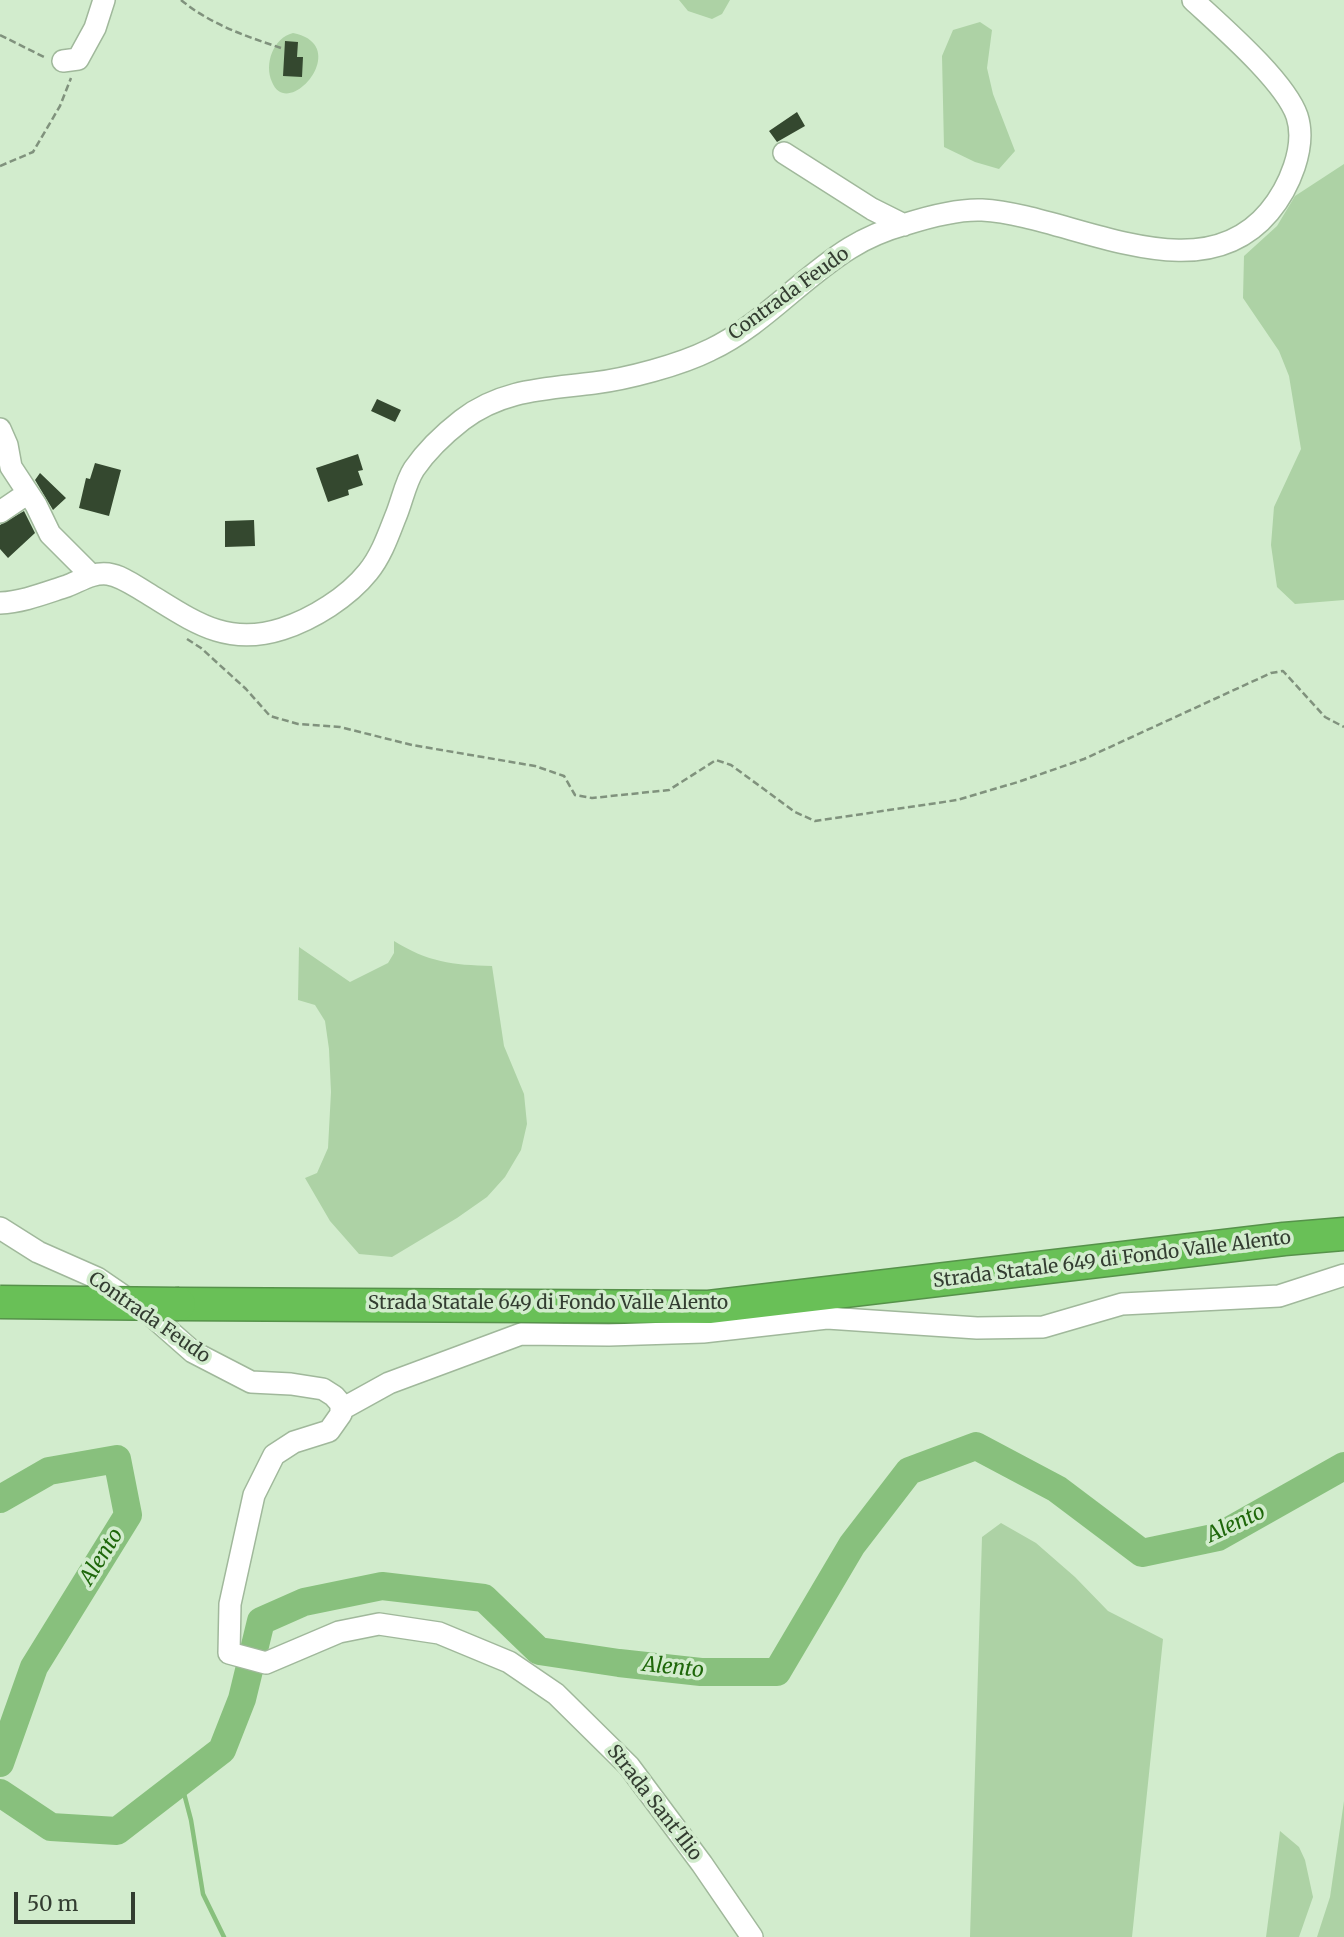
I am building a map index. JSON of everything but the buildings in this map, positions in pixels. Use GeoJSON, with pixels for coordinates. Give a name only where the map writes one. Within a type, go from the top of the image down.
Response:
{"type":"FeatureCollection","features":[{"type":"Feature","properties":{"kind":"highway","name":"Strada Statale 649 di Fondo Valle Alento"},"geometry":{"type":"LineString","coordinates":[[0,1302],[709,1307],[1344,1234]]}},
{"type":"Feature","properties":{"kind":"street"},"geometry":{"type":"LineString","coordinates":[[71,60],[95,28],[104,0]]}},
{"type":"Feature","properties":{"kind":"street","name":"Contrada Feudo"},"geometry":{"type":"LineString","coordinates":[[0,603],[15,602],[91,575],[107,574],[130,582],[193,622],[225,634],[246,636],[280,630],[307,619],[344,594],[369,571],[384,544],[412,472],[435,443],[467,416],[496,400],[540,387],[598,383],[670,365],[711,350],[772,310],[851,247],[904,225],[979,210],[1017,215],[1162,250],[1195,251],[1226,245],[1249,233],[1271,210],[1289,181],[1298,153],[1298,118],[1284,93],[1257,62],[1194,0]]}},
{"type":"Feature","properties":{"kind":"street"},"geometry":{"type":"LineString","coordinates":[[783,153],[872,209],[904,225]]}},
{"type":"Feature","properties":{"kind":"street"},"geometry":{"type":"LineString","coordinates":[[0,429],[7,445],[11,467],[50,534],[91,575]]}},
{"type":"Feature","properties":{"kind":"street"},"geometry":{"type":"LineString","coordinates":[[0,512],[28,493]]}},
{"type":"Feature","properties":{"kind":"street","name":"Contrada Feudo"},"geometry":{"type":"LineString","coordinates":[[0,1228],[38,1252],[97,1278],[151,1315],[193,1352],[204,1358],[251,1382],[291,1384],[323,1390],[334,1396],[342,1409]]}},
{"type":"Feature","properties":{"kind":"street"},"geometry":{"type":"LineString","coordinates":[[342,1409],[389,1383],[521,1334],[703,1332],[827,1318],[977,1328],[1043,1327],[1122,1304],[1279,1296],[1344,1275]]}},
{"type":"Feature","properties":{"kind":"street","name":"Strada Sant'Ilio"},"geometry":{"type":"LineString","coordinates":[[342,1409],[329,1430],[294,1442],[274,1455],[254,1495],[230,1604],[229,1653],[265,1663],[339,1632],[379,1624],[439,1633],[509,1662],[556,1693],[629,1766],[752,1937]]}},
{"type":"Feature","properties":{"kind":"path"},"geometry":{"type":"LineString","coordinates":[[181,0],[199,15],[281,48]]}},
{"type":"Feature","properties":{"kind":"path"},"geometry":{"type":"LineString","coordinates":[[0,35],[46,58],[71,60],[60,106],[33,152],[0,166]]}},
{"type":"Feature","properties":{"kind":"path"},"geometry":{"type":"LineString","coordinates":[[185,638],[201,648],[246,689],[270,716],[298,724],[340,727],[412,745],[535,766],[564,776],[575,795],[592,798],[669,790],[716,761],[731,765],[795,812],[815,821],[957,800],[1018,782],[1084,759],[1271,673],[1283,671],[1325,717],[1344,727]]}},
{"type":"Feature","properties":{"kind":"green space"},"geometry":{"type":"Polygon","coordinates":[[[679,0],[730,0],[722,14],[712,19],[688,11],[679,0]]]}},
{"type":"Feature","properties":{"kind":"green space"},"geometry":{"type":"Polygon","coordinates":[[[980,22],[992,30],[987,68],[993,94],[1015,151],[999,169],[975,162],[944,147],[942,56],[953,30],[980,22]]]}},
{"type":"Feature","properties":{"kind":"green space"},"geometry":{"type":"Polygon","coordinates":[[[293,33],[310,40],[318,51],[317,64],[302,87],[291,93],[280,92],[272,82],[270,60],[280,40],[293,33]]]}},
{"type":"Feature","properties":{"kind":"green space"},"geometry":{"type":"Polygon","coordinates":[[[1344,164],[1344,600],[1295,604],[1277,587],[1271,545],[1274,507],[1301,449],[1289,376],[1279,351],[1243,298],[1244,256],[1277,226],[1295,196],[1344,164]]]}},
{"type":"Feature","properties":{"kind":"green space"},"geometry":{"type":"Polygon","coordinates":[[[394,941],[429,958],[465,965],[492,966],[504,1046],[524,1094],[527,1124],[521,1150],[505,1177],[487,1197],[392,1257],[359,1254],[330,1221],[305,1178],[317,1173],[328,1148],[331,1092],[325,1021],[315,1005],[298,1000],[299,947],[350,982],[388,963],[394,953],[394,941]]]}},
{"type":"Feature","properties":{"kind":"green space"},"geometry":{"type":"Polygon","coordinates":[[[1001,1523],[1036,1543],[1108,1611],[1163,1639],[1132,1937],[970,1937],[982,1537],[1001,1523]]]}},
{"type":"Feature","properties":{"kind":"green space"},"geometry":{"type":"Polygon","coordinates":[[[1344,1801],[1344,1937],[1317,1937],[1330,1897],[1344,1801]]]}},
{"type":"Feature","properties":{"kind":"green space"},"geometry":{"type":"Polygon","coordinates":[[[1280,1831],[1299,1847],[1305,1860],[1313,1897],[1299,1937],[1266,1937],[1280,1831]]]}},
{"type":"Feature","properties":{"kind":"waterway","name":"Alento"},"geometry":{"type":"LineString","coordinates":[[0,1793],[51,1827],[117,1831],[222,1750],[242,1699],[261,1621],[304,1602],[382,1586],[484,1598],[539,1651],[701,1672],[777,1672],[852,1545],[909,1471],[976,1446],[1057,1489],[1142,1553],[1218,1537],[1344,1466]]}},
{"type":"Feature","properties":{"kind":"waterway","name":"Alento"},"geometry":{"type":"LineString","coordinates":[[0,1499],[49,1471],[117,1459],[128,1515],[34,1667],[0,1763]]}},
{"type":"Feature","properties":{"kind":"waterway"},"geometry":{"type":"LineString","coordinates":[[181,1782],[191,1820],[203,1894],[224,1937]]}}]}
